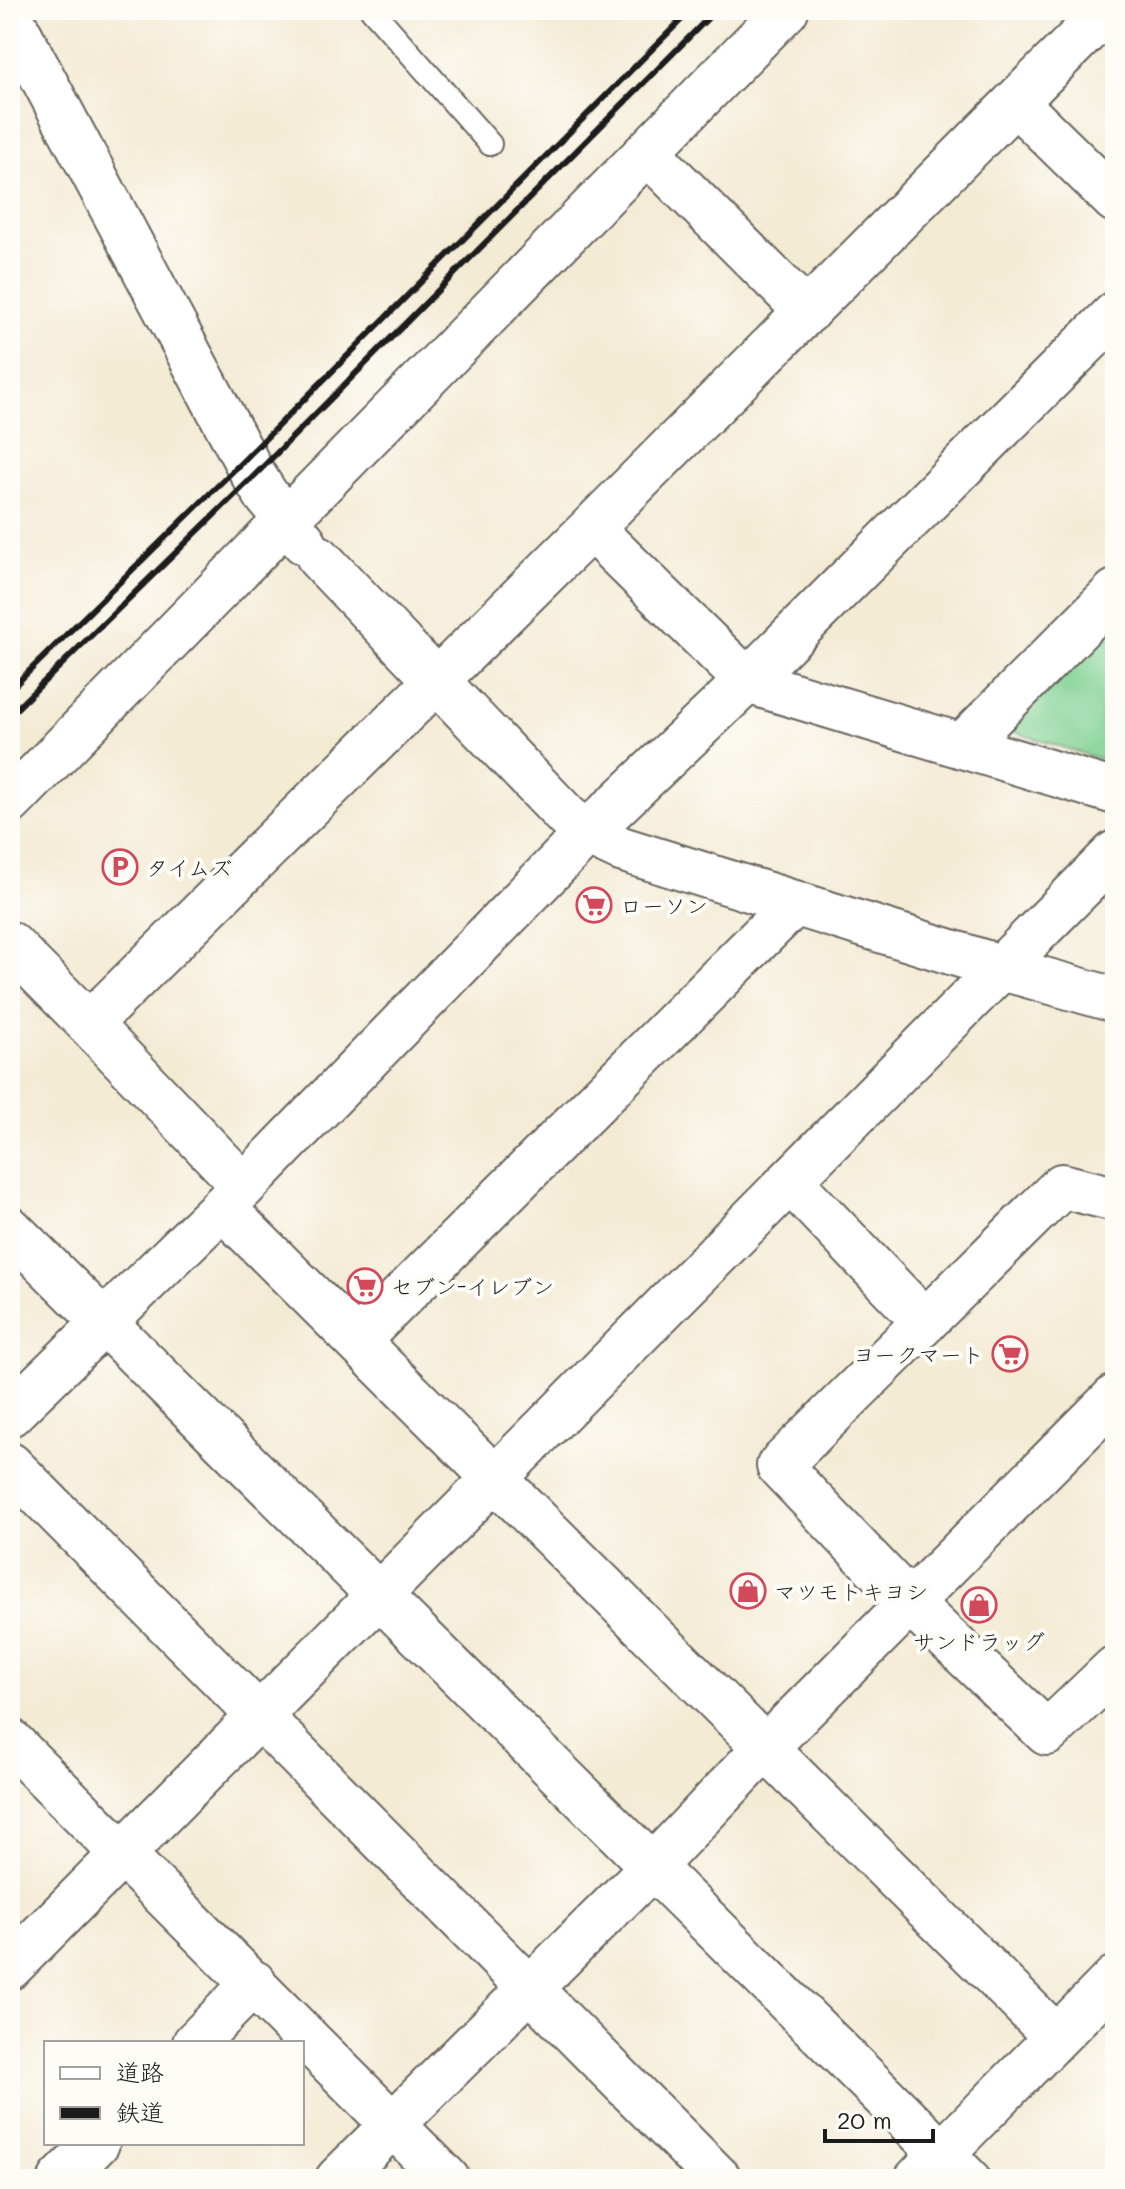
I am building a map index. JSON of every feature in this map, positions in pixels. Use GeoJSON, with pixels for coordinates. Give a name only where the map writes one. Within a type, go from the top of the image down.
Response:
{"type":"FeatureCollection","features":[{"type":"Feature","properties":{"kind":"street"},"geometry":{"type":"LineString","coordinates":[[10,802],[786,10]]}},
{"type":"Feature","properties":{"kind":"street"},"geometry":{"type":"LineString","coordinates":[[89,1024],[591,528],[1107,10]]}},
{"type":"Feature","properties":{"kind":"street"},"geometry":{"type":"LineString","coordinates":[[10,16],[266,495],[319,558],[567,817],[587,833],[621,849],[1002,968],[1115,1000]]}},
{"type":"Feature","properties":{"kind":"street"},"geometry":{"type":"LineString","coordinates":[[1015,102],[1115,200]]}},
{"type":"Feature","properties":{"kind":"street"},"geometry":{"type":"LineString","coordinates":[[647,152],[807,312]]}},
{"type":"Feature","properties":{"kind":"street"},"geometry":{"type":"LineString","coordinates":[[10,1414],[233,1197],[587,833],[747,681],[1115,314]]}},
{"type":"Feature","properties":{"kind":"street"},"geometry":{"type":"LineString","coordinates":[[591,528],[747,681],[1115,792]]}},
{"type":"Feature","properties":{"kind":"street"},"geometry":{"type":"LineString","coordinates":[[962,746],[1115,592]]}},
{"type":"Feature","properties":{"kind":"street"},"geometry":{"type":"LineString","coordinates":[[10,1967],[1115,853]]}},
{"type":"Feature","properties":{"kind":"street"},"geometry":{"type":"LineString","coordinates":[[357,1341],[795,903]]}},
{"type":"Feature","properties":{"kind":"street"},"geometry":{"type":"LineString","coordinates":[[10,944],[89,1024],[357,1341],[1056,2037]]}},
{"type":"Feature","properties":{"kind":"street"},"geometry":{"type":"LineString","coordinates":[[790,1181],[925,1322]]}},
{"type":"Feature","properties":{"kind":"street"},"geometry":{"type":"LineString","coordinates":[[1115,1199],[1062,1186],[779,1466],[910,1603],[1047,1733],[1115,1668]]}},
{"type":"Feature","properties":{"kind":"street"},"geometry":{"type":"LineString","coordinates":[[10,1229],[652,1867],[942,2171],[1056,2037],[1115,1978]]}},
{"type":"Feature","properties":{"kind":"street"},"geometry":{"type":"LineString","coordinates":[[338,2179],[652,1867],[766,1747],[1115,1397]]}},
{"type":"Feature","properties":{"kind":"street"},"geometry":{"type":"LineString","coordinates":[[10,1465],[719,2179]]}},
{"type":"Feature","properties":{"kind":"street"},"geometry":{"type":"LineString","coordinates":[[10,1741],[447,2179]]}},
{"type":"Feature","properties":{"kind":"street"},"geometry":{"type":"LineString","coordinates":[[197,2041],[254,1983]]}},
{"type":"Feature","properties":{"kind":"street"},"geometry":{"type":"LineString","coordinates":[[61,2179],[95,2145]]}},
{"type":"Feature","properties":{"kind":"lane"},"geometry":{"type":"LineString","coordinates":[[372,10],[490,144]]}},
{"type":"Feature","properties":{"kind":"green space"},"geometry":{"type":"Polygon","coordinates":[[[1115,623],[1115,764],[1008,730],[1115,623]]]}},
{"type":"Feature","properties":{"kind":"railway"},"geometry":{"type":"LineString","coordinates":[[10,690],[245,459],[691,10]]}},
{"type":"Feature","properties":{"kind":"railway"},"geometry":{"type":"LineString","coordinates":[[10,715],[254,476],[716,10]]}},
{"type":"Feature","properties":{"kind":"place","name":"タイムズ"},"geometry":{"type":"Point","coordinates":[120,867]}},
{"type":"Feature","properties":{"kind":"place","name":"ローソン"},"geometry":{"type":"Point","coordinates":[594,905]}},
{"type":"Feature","properties":{"kind":"place","name":"セブン-イレブン"},"geometry":{"type":"Point","coordinates":[365,1286]}},
{"type":"Feature","properties":{"kind":"place","name":"ヨークマート"},"geometry":{"type":"Point","coordinates":[1010,1354]}},
{"type":"Feature","properties":{"kind":"place","name":"マツモトキヨシ"},"geometry":{"type":"Point","coordinates":[748,1591]}},
{"type":"Feature","properties":{"kind":"place","name":"サンドラッグ"},"geometry":{"type":"Point","coordinates":[979,1605]}}]}
